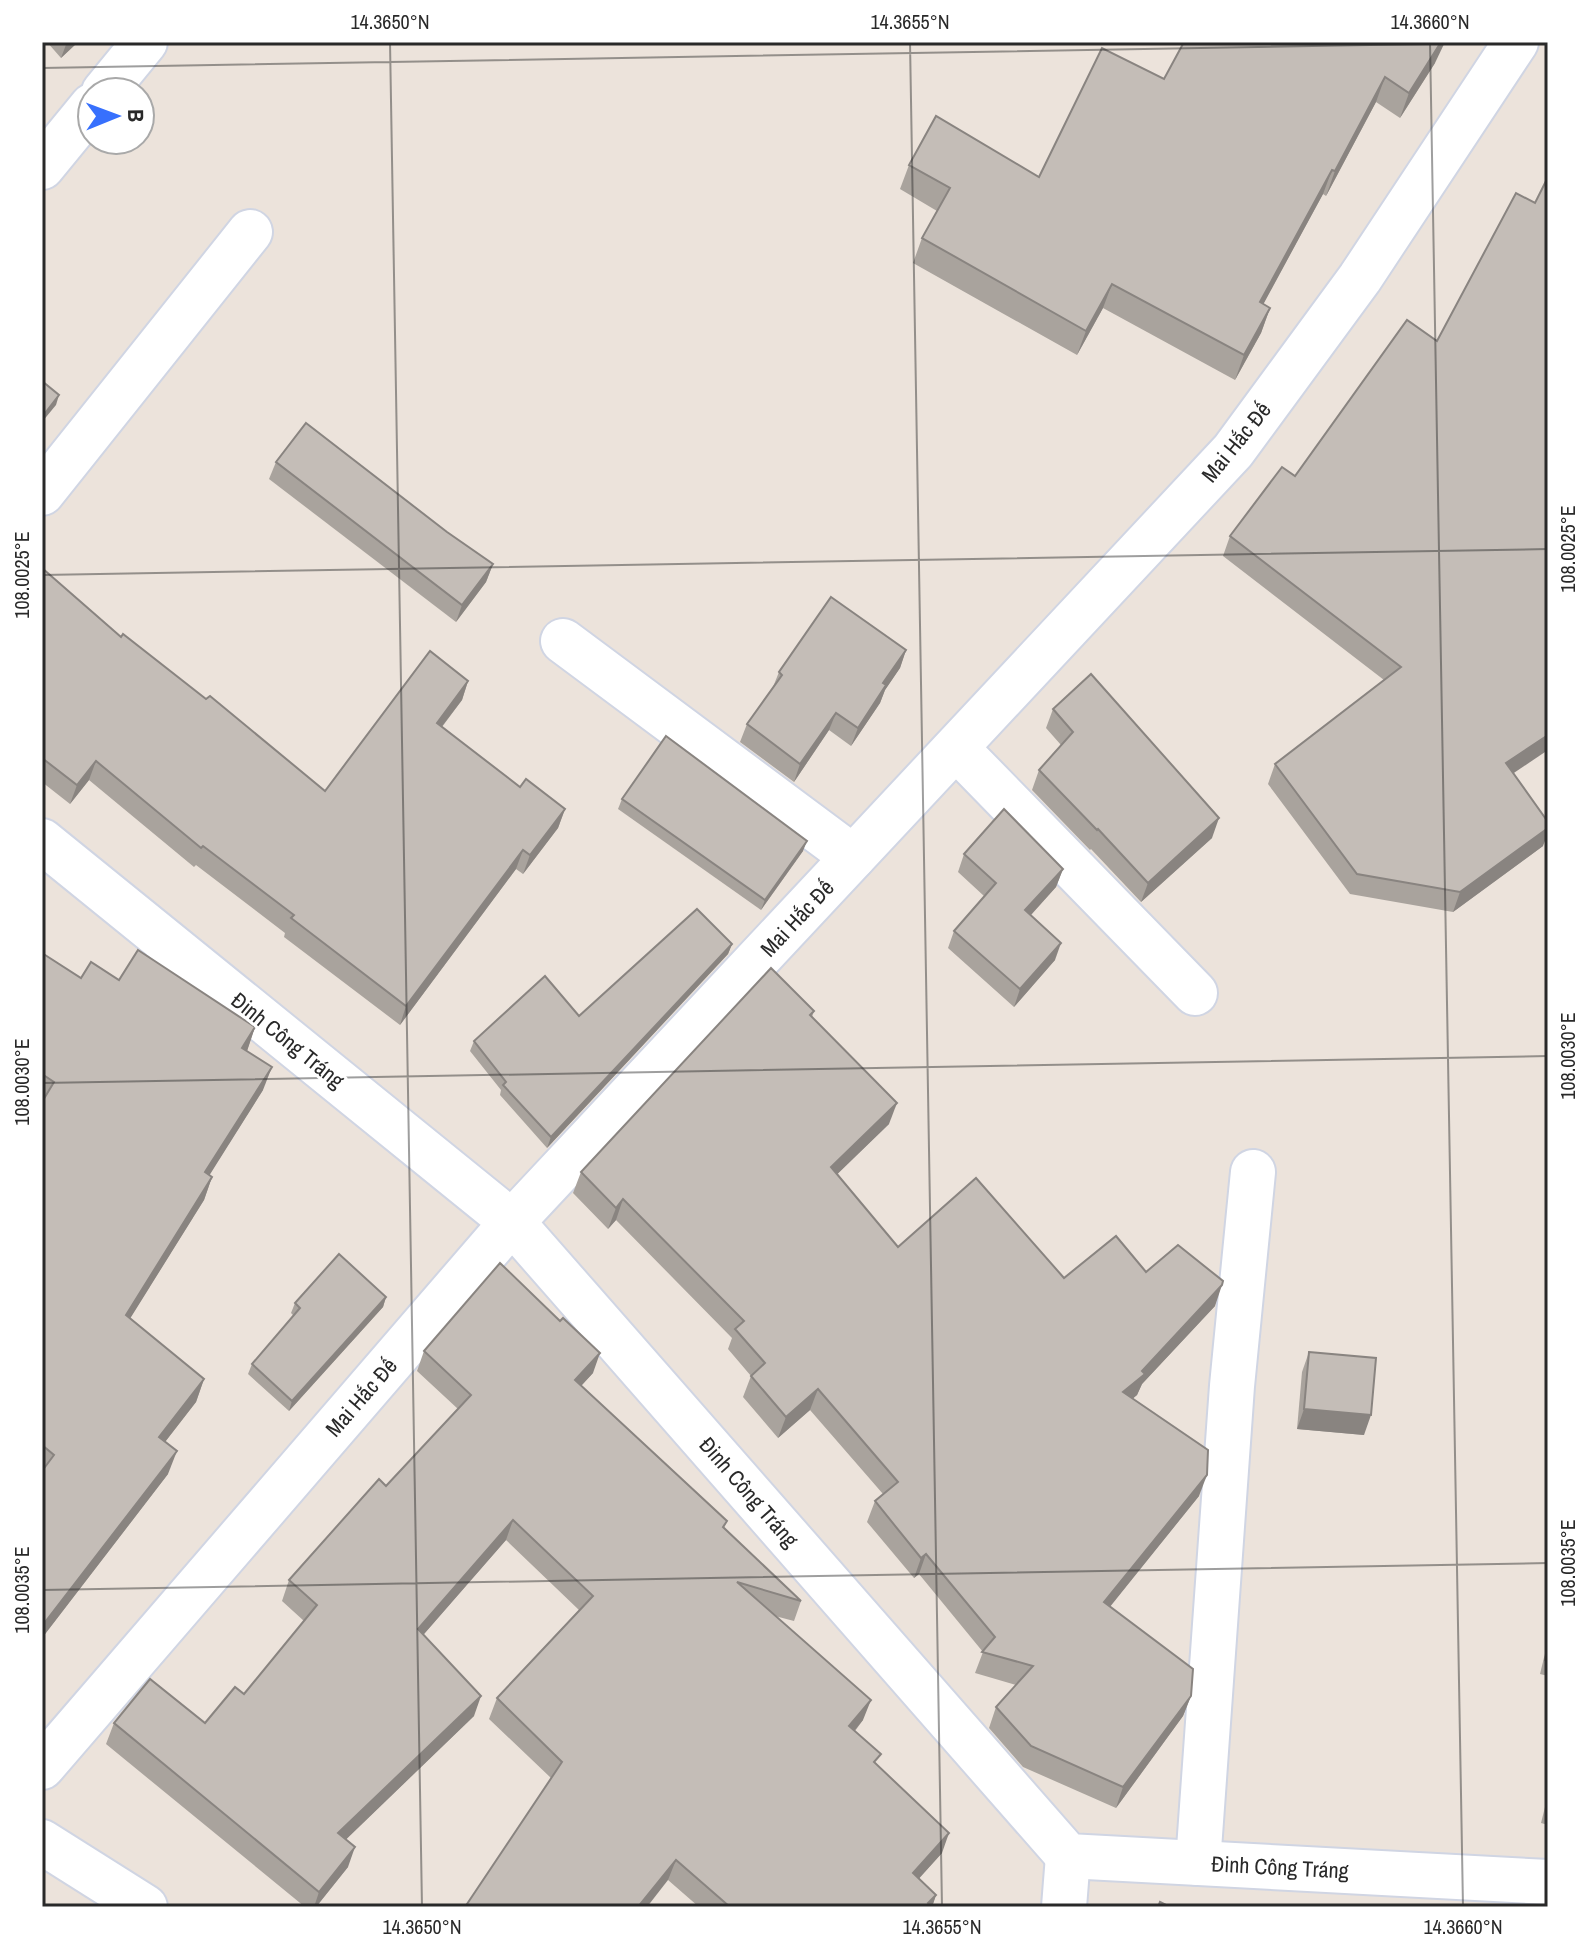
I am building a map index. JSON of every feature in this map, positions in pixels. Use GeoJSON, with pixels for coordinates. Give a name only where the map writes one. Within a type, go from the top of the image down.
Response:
{"type":"FeatureCollection","features":[{"type":"Feature","properties":{"kind":"street"},"geometry":{"type":"LineString","coordinates":[[117,76],[145,42]]}},
{"type":"Feature","properties":{"kind":"street","name":"Mai Hắc Đế"},"geometry":{"type":"LineString","coordinates":[[42,1767],[512,1222],[1233,451],[1360,278],[1516,42]]}},
{"type":"Feature","properties":{"kind":"street"},"geometry":{"type":"LineString","coordinates":[[42,167],[76,126]]}},
{"type":"Feature","properties":{"kind":"street"},"geometry":{"type":"LineString","coordinates":[[42,493],[250,232]]}},
{"type":"Feature","properties":{"kind":"street"},"geometry":{"type":"LineString","coordinates":[[563,641],[853,857]]}},
{"type":"Feature","properties":{"kind":"street"},"geometry":{"type":"LineString","coordinates":[[956,748],[1195,993]]}},
{"type":"Feature","properties":{"kind":"street","name":"Đinh Công Tráng"},"geometry":{"type":"LineString","coordinates":[[42,841],[512,1222],[1068,1856],[1548,1882]]}},
{"type":"Feature","properties":{"kind":"street"},"geometry":{"type":"LineString","coordinates":[[1198,1863],[1232,1386],[1253,1172]]}},
{"type":"Feature","properties":{"kind":"street"},"geometry":{"type":"LineString","coordinates":[[42,1842],[145,1907]]}},
{"type":"Feature","properties":{"kind":"street"},"geometry":{"type":"LineString","coordinates":[[1064,1907],[1068,1856]]}},
{"type":"Feature","properties":{"kind":"building"},"geometry":{"type":"Polygon","coordinates":[[[1184,42],[1441,42],[1409,93],[1385,77],[1260,302],[1270,308],[1244,355],[1112,284],[1086,331],[922,238],[950,188],[909,165],[936,116],[1039,177],[1102,48],[1164,79],[1184,42]]]}},
{"type":"Feature","properties":{"kind":"building"},"geometry":{"type":"Polygon","coordinates":[[[1548,177],[1548,735],[1506,763],[1548,822],[1548,828],[1460,892],[1357,874],[1275,764],[1401,667],[1230,536],[1282,467],[1295,476],[1407,320],[1437,341],[1516,193],[1535,203],[1548,177]]]}},
{"type":"Feature","properties":{"kind":"building"},"geometry":{"type":"Polygon","coordinates":[[[42,381],[59,395],[42,417],[42,381]]]}},
{"type":"Feature","properties":{"kind":"building"},"geometry":{"type":"Polygon","coordinates":[[[306,423],[493,564],[462,605],[276,462],[306,423]]]}},
{"type":"Feature","properties":{"kind":"building"},"geometry":{"type":"Polygon","coordinates":[[[42,568],[121,637],[123,634],[206,699],[210,696],[325,791],[430,651],[468,681],[437,723],[520,787],[526,779],[565,809],[530,855],[523,850],[406,1006],[291,918],[294,915],[203,846],[201,848],[96,761],[77,785],[42,758],[42,568]]]}},
{"type":"Feature","properties":{"kind":"building"},"geometry":{"type":"Polygon","coordinates":[[[831,597],[906,650],[858,728],[836,713],[800,764],[747,724],[831,597]]]}},
{"type":"Feature","properties":{"kind":"building"},"geometry":{"type":"Polygon","coordinates":[[[1091,674],[1219,818],[1148,883],[1039,770],[1073,732],[1053,709],[1091,674]]]}},
{"type":"Feature","properties":{"kind":"building"},"geometry":{"type":"Polygon","coordinates":[[[666,736],[807,841],[765,900],[622,799],[666,736]]]}},
{"type":"Feature","properties":{"kind":"building"},"geometry":{"type":"Polygon","coordinates":[[[1004,809],[1063,869],[1025,910],[1061,943],[1020,989],[954,931],[996,883],[964,854],[1004,809]]]}},
{"type":"Feature","properties":{"kind":"building"},"geometry":{"type":"Polygon","coordinates":[[[697,909],[732,944],[551,1137],[503,1085],[506,1082],[474,1041],[545,976],[579,1016],[697,909]]]}},
{"type":"Feature","properties":{"kind":"building"},"geometry":{"type":"Polygon","coordinates":[[[138,950],[255,1027],[242,1048],[272,1067],[205,1172],[212,1177],[126,1315],[204,1379],[159,1437],[177,1451],[42,1626],[42,1471],[54,1455],[42,1445],[42,1102],[54,1082],[42,1074],[42,953],[81,978],[91,962],[119,980],[138,950]]]}},
{"type":"Feature","properties":{"kind":"building"},"geometry":{"type":"Polygon","coordinates":[[[771,968],[814,1011],[810,1015],[897,1103],[831,1167],[898,1247],[976,1178],[1064,1278],[1116,1236],[1146,1272],[1178,1245],[1223,1281],[1142,1371],[1145,1374],[1123,1392],[1208,1450],[1207,1475],[1104,1602],[1193,1669],[1191,1696],[1123,1787],[1031,1746],[996,1707],[1033,1666],[982,1652],[995,1637],[926,1554],[921,1558],[875,1501],[898,1482],[818,1389],[786,1417],[751,1376],[765,1363],[735,1329],[744,1321],[623,1199],[616,1208],[581,1172],[771,968]]]}},
{"type":"Feature","properties":{"kind":"building"},"geometry":{"type":"Polygon","coordinates":[[[339,1254],[386,1297],[292,1401],[252,1364],[300,1308],[295,1303],[339,1254]]]}},
{"type":"Feature","properties":{"kind":"building"},"geometry":{"type":"Polygon","coordinates":[[[500,1263],[560,1321],[563,1318],[600,1353],[575,1380],[727,1521],[723,1527],[801,1601],[737,1582],[871,1700],[849,1726],[881,1754],[874,1762],[949,1833],[913,1873],[936,1895],[928,1903],[932,1907],[730,1907],[676,1860],[638,1907],[465,1907],[562,1762],[497,1698],[593,1596],[513,1520],[418,1629],[481,1696],[338,1833],[355,1847],[319,1892],[114,1723],[150,1679],[205,1723],[235,1687],[244,1694],[317,1605],[289,1580],[379,1479],[386,1486],[471,1395],[424,1351],[500,1263]]]}},
{"type":"Feature","properties":{"kind":"building"},"geometry":{"type":"Polygon","coordinates":[[[1309,1352],[1376,1358],[1371,1415],[1304,1409],[1309,1352]]]}}]}
